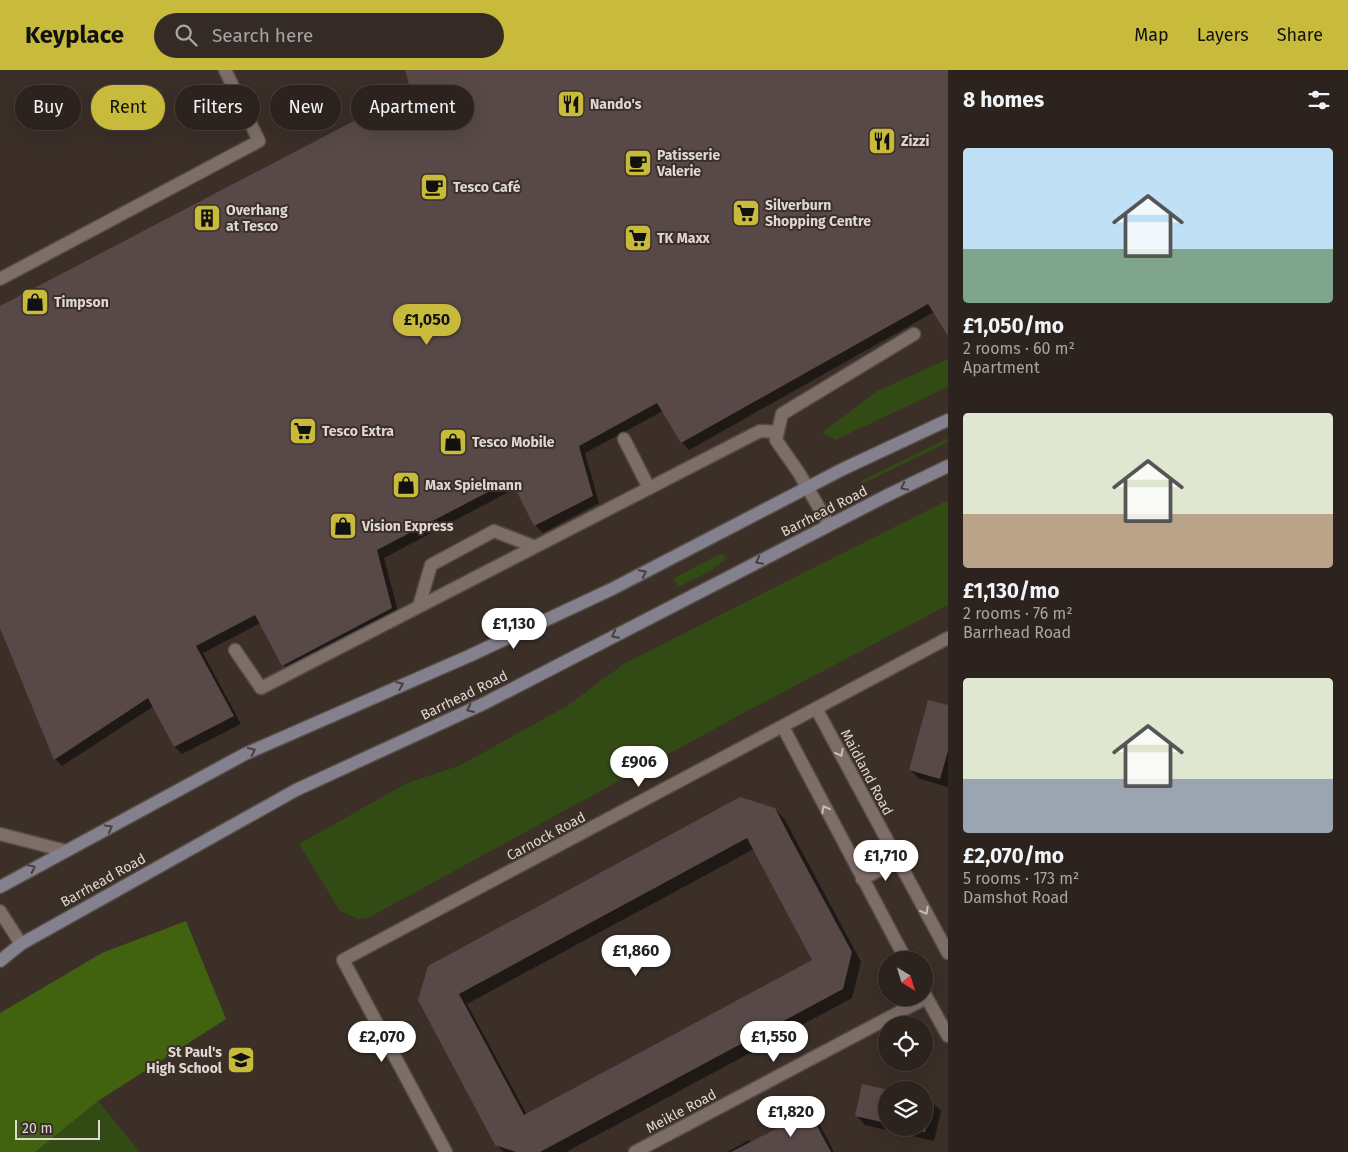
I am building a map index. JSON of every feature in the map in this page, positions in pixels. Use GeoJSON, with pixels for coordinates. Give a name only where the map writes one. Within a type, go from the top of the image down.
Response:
{"type":"FeatureCollection","features":[{"type":"Feature","properties":{"kind":"main road","name":"Barrhead Road"},"geometry":{"type":"LineString","coordinates":[[0,886],[245,754],[469,656],[586,601],[843,469],[948,420]]}},
{"type":"Feature","properties":{"kind":"main road","name":"Barrhead Road"},"geometry":{"type":"LineString","coordinates":[[0,961],[21,944],[296,790],[485,703],[829,525],[948,466]]}},
{"type":"Feature","properties":{"kind":"street"},"geometry":{"type":"LineString","coordinates":[[0,279],[259,141],[225,70]]}},
{"type":"Feature","properties":{"kind":"street"},"geometry":{"type":"LineString","coordinates":[[829,525],[808,488],[776,440],[782,414],[914,334]]}},
{"type":"Feature","properties":{"kind":"street"},"geometry":{"type":"LineString","coordinates":[[235,650],[261,688],[533,546],[760,431],[778,432]]}},
{"type":"Feature","properties":{"kind":"street"},"geometry":{"type":"LineString","coordinates":[[624,439],[649,488]]}},
{"type":"Feature","properties":{"kind":"street"},"geometry":{"type":"LineString","coordinates":[[419,606],[431,566],[494,531],[533,546]]}},
{"type":"Feature","properties":{"kind":"street","name":"Carnock Road"},"geometry":{"type":"LineString","coordinates":[[446,1152],[343,960],[817,710],[948,638]]}},
{"type":"Feature","properties":{"kind":"street","name":"Maidland Road"},"geometry":{"type":"LineString","coordinates":[[817,710],[948,953]]}},
{"type":"Feature","properties":{"kind":"street"},"geometry":{"type":"LineString","coordinates":[[783,727],[901,951]]}},
{"type":"Feature","properties":{"kind":"street"},"geometry":{"type":"LineString","coordinates":[[0,834],[66,851]]}},
{"type":"Feature","properties":{"kind":"street"},"geometry":{"type":"LineString","coordinates":[[862,879],[897,861]]}},
{"type":"Feature","properties":{"kind":"street"},"geometry":{"type":"LineString","coordinates":[[0,911],[21,944]]}},
{"type":"Feature","properties":{"kind":"street","name":"Meikle Road"},"geometry":{"type":"LineString","coordinates":[[635,1152],[905,1006]]}},
{"type":"Feature","properties":{"kind":"street"},"geometry":{"type":"LineString","coordinates":[[931,1006],[948,1036]]}},
{"type":"Feature","properties":{"kind":"green space"},"geometry":{"type":"Polygon","coordinates":[[[948,359],[948,387],[835,440],[822,433],[877,391],[948,359]]]}},
{"type":"Feature","properties":{"kind":"green space"},"geometry":{"type":"Polygon","coordinates":[[[948,438],[948,442],[862,484],[861,481],[948,438]]]}},
{"type":"Feature","properties":{"kind":"green space"},"geometry":{"type":"Polygon","coordinates":[[[948,500],[948,605],[738,716],[368,918],[358,919],[340,911],[299,844],[407,783],[461,765],[567,706],[625,663],[948,500]]]}},
{"type":"Feature","properties":{"kind":"green space"},"geometry":{"type":"Polygon","coordinates":[[[720,554],[724,555],[725,560],[709,572],[678,587],[674,578],[720,554]]]}},
{"type":"Feature","properties":{"kind":"green space"},"geometry":{"type":"Polygon","coordinates":[[[186,921],[226,1019],[98,1101],[35,1152],[0,1152],[0,1013],[102,953],[186,921]]]}},
{"type":"Feature","properties":{"kind":"green space"},"geometry":{"type":"Polygon","coordinates":[[[98,1101],[140,1152],[35,1152],[98,1101]]]}},
{"type":"Feature","properties":{"kind":"building"},"geometry":{"type":"Polygon","coordinates":[[[405,70],[948,70],[948,336],[928,304],[681,443],[657,403],[579,446],[593,496],[534,526],[511,480],[377,550],[392,608],[282,666],[255,615],[196,646],[234,716],[174,747],[148,698],[54,760],[0,628],[0,306],[336,130],[341,130],[341,128],[351,122],[351,130],[474,130],[474,85],[409,85],[405,70]]]}},
{"type":"Feature","properties":{"kind":"building"},"geometry":{"type":"Polygon","coordinates":[[[928,700],[948,705],[948,751],[940,779],[909,770],[928,700]]]}},
{"type":"Feature","properties":{"kind":"building"},"geometry":{"type":"Polygon","coordinates":[[[740,797],[775,808],[852,952],[843,989],[540,1152],[516,1152],[495,1145],[418,1000],[428,966],[740,797]],[[747,838],[459,994],[524,1115],[812,960],[747,838]]]}},
{"type":"Feature","properties":{"kind":"building"},"geometry":{"type":"Polygon","coordinates":[[[862,1084],[878,1088],[878,1121],[855,1116],[862,1084]]]}},
{"type":"Feature","properties":{"kind":"building"},"geometry":{"type":"Polygon","coordinates":[[[809,1111],[831,1152],[731,1152],[774,1130],[809,1111]]]}},
{"type":"Feature","properties":{"kind":"place","name":"Nando's"},"geometry":{"type":"Point","coordinates":[571,104]}},
{"type":"Feature","properties":{"kind":"place","name":"Zizzi"},"geometry":{"type":"Point","coordinates":[882,141]}},
{"type":"Feature","properties":{"kind":"place","name":"Patisserie Valerie"},"geometry":{"type":"Point","coordinates":[638,163]}},
{"type":"Feature","properties":{"kind":"place","name":"Tesco Café"},"geometry":{"type":"Point","coordinates":[434,187]}},
{"type":"Feature","properties":{"kind":"place","name":"Silverburn Shopping Centre"},"geometry":{"type":"Point","coordinates":[746,213]}},
{"type":"Feature","properties":{"kind":"place","name":"Overhang at Tesco"},"geometry":{"type":"Point","coordinates":[207,218]}},
{"type":"Feature","properties":{"kind":"place","name":"TK Maxx"},"geometry":{"type":"Point","coordinates":[638,238]}},
{"type":"Feature","properties":{"kind":"place","name":"Timpson"},"geometry":{"type":"Point","coordinates":[35,302]}},
{"type":"Feature","properties":{"kind":"place","name":"Tesco Extra"},"geometry":{"type":"Point","coordinates":[303,431]}},
{"type":"Feature","properties":{"kind":"place","name":"Tesco Mobile"},"geometry":{"type":"Point","coordinates":[453,442]}},
{"type":"Feature","properties":{"kind":"place","name":"Max Spielmann"},"geometry":{"type":"Point","coordinates":[406,485]}},
{"type":"Feature","properties":{"kind":"place","name":"Vision Express"},"geometry":{"type":"Point","coordinates":[343,526]}},
{"type":"Feature","properties":{"kind":"place","name":"St Paul's High School"},"geometry":{"type":"Point","coordinates":[241,1060]}}]}
